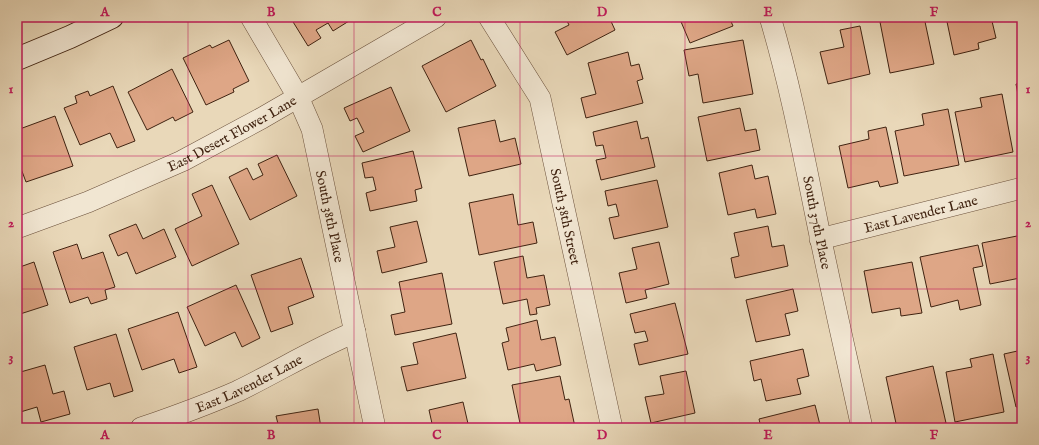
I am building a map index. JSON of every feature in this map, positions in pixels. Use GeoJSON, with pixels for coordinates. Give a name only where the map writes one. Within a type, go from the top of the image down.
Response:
{"type":"FeatureCollection","features":[{"type":"Feature","properties":{"kind":"street"},"geometry":{"type":"LineString","coordinates":[[17,59],[70,37],[112,17]]}},
{"type":"Feature","properties":{"kind":"street","name":"South 38th Place"},"geometry":{"type":"LineString","coordinates":[[251,17],[298,97],[312,129],[375,428]]}},
{"type":"Feature","properties":{"kind":"street","name":"East Desert Flower Lane"},"geometry":{"type":"LineString","coordinates":[[17,228],[88,202],[182,161],[262,118],[436,17]]}},
{"type":"Feature","properties":{"kind":"street","name":"South 38th Street"},"geometry":{"type":"LineString","coordinates":[[489,17],[540,98],[612,428]]}},
{"type":"Feature","properties":{"kind":"street","name":"South 37th Place"},"geometry":{"type":"LineString","coordinates":[[770,17],[784,64],[820,239],[862,428]]}},
{"type":"Feature","properties":{"kind":"street","name":"East Lavender Lane"},"geometry":{"type":"LineString","coordinates":[[820,239],[1022,188]]}},
{"type":"Feature","properties":{"kind":"street","name":"East Lavender Lane"},"geometry":{"type":"LineString","coordinates":[[141,428],[237,391],[334,341],[355,332]]}},
{"type":"Feature","properties":{"kind":"building"},"geometry":{"type":"Polygon","coordinates":[[[290,17],[347,17],[349,21],[333,31],[328,23],[316,30],[321,38],[308,46],[290,17]]]}},
{"type":"Feature","properties":{"kind":"building"},"geometry":{"type":"Polygon","coordinates":[[[565,17],[609,17],[615,30],[567,55],[555,32],[569,25],[565,17]]]}},
{"type":"Feature","properties":{"kind":"building"},"geometry":{"type":"Polygon","coordinates":[[[679,17],[729,17],[733,26],[690,43],[679,17]]]}},
{"type":"Feature","properties":{"kind":"building"},"geometry":{"type":"Polygon","coordinates":[[[903,17],[924,17],[934,64],[890,73],[880,22],[903,17]]]}},
{"type":"Feature","properties":{"kind":"building"},"geometry":{"type":"Polygon","coordinates":[[[946,17],[991,17],[996,38],[978,43],[979,49],[954,55],[946,17]]]}},
{"type":"Feature","properties":{"kind":"building"},"geometry":{"type":"Polygon","coordinates":[[[860,26],[870,74],[828,84],[820,52],[844,47],[840,30],[860,26]]]}},
{"type":"Feature","properties":{"kind":"building"},"geometry":{"type":"Polygon","coordinates":[[[229,40],[249,81],[233,89],[234,92],[206,105],[183,58],[210,45],[212,48],[229,40]]]}},
{"type":"Feature","properties":{"kind":"building"},"geometry":{"type":"Polygon","coordinates":[[[471,40],[481,60],[483,59],[496,86],[446,112],[422,66],[471,40]]]}},
{"type":"Feature","properties":{"kind":"building"},"geometry":{"type":"Polygon","coordinates":[[[743,40],[753,94],[703,103],[698,74],[689,76],[684,50],[743,40]]]}},
{"type":"Feature","properties":{"kind":"building"},"geometry":{"type":"Polygon","coordinates":[[[628,52],[631,66],[639,64],[643,79],[637,81],[643,103],[586,118],[581,98],[596,94],[588,63],[628,52]]]}},
{"type":"Feature","properties":{"kind":"building"},"geometry":{"type":"Polygon","coordinates":[[[172,69],[193,112],[175,121],[173,117],[147,130],[128,92],[172,69]]]}},
{"type":"Feature","properties":{"kind":"building"},"geometry":{"type":"Polygon","coordinates":[[[1022,83],[1022,116],[1016,84],[1022,83]]]}},
{"type":"Feature","properties":{"kind":"building"},"geometry":{"type":"Polygon","coordinates":[[[113,86],[135,141],[117,148],[110,133],[80,145],[64,108],[77,103],[75,96],[88,91],[90,96],[113,86]]]}},
{"type":"Feature","properties":{"kind":"building"},"geometry":{"type":"Polygon","coordinates":[[[391,87],[410,131],[363,152],[355,136],[364,132],[357,118],[350,121],[344,108],[391,87]]]}},
{"type":"Feature","properties":{"kind":"building"},"geometry":{"type":"Polygon","coordinates":[[[1002,94],[1013,152],[965,162],[955,112],[982,107],[980,98],[1002,94]]]}},
{"type":"Feature","properties":{"kind":"building"},"geometry":{"type":"Polygon","coordinates":[[[740,108],[745,131],[756,129],[760,150],[707,161],[698,117],[740,108]]]}},
{"type":"Feature","properties":{"kind":"building"},"geometry":{"type":"Polygon","coordinates":[[[948,109],[959,165],[904,176],[895,131],[924,125],[922,114],[948,109]]]}},
{"type":"Feature","properties":{"kind":"building"},"geometry":{"type":"Polygon","coordinates":[[[55,116],[73,166],[26,182],[17,158],[17,130],[55,116]]]}},
{"type":"Feature","properties":{"kind":"building"},"geometry":{"type":"Polygon","coordinates":[[[495,120],[500,142],[515,138],[521,164],[469,176],[458,128],[495,120]]]}},
{"type":"Feature","properties":{"kind":"building"},"geometry":{"type":"Polygon","coordinates":[[[637,121],[641,139],[648,137],[655,167],[601,180],[596,160],[606,158],[603,145],[596,146],[593,132],[637,121]]]}},
{"type":"Feature","properties":{"kind":"building"},"geometry":{"type":"Polygon","coordinates":[[[886,127],[898,183],[880,187],[878,181],[848,188],[839,146],[869,139],[868,131],[886,127]]]}},
{"type":"Feature","properties":{"kind":"building"},"geometry":{"type":"Polygon","coordinates":[[[413,151],[422,188],[415,190],[417,201],[370,211],[366,193],[376,190],[373,177],[365,178],[362,163],[413,151]]]}},
{"type":"Feature","properties":{"kind":"building"},"geometry":{"type":"Polygon","coordinates":[[[277,155],[297,196],[250,220],[229,177],[247,168],[253,180],[263,175],[258,164],[277,155]]]}},
{"type":"Feature","properties":{"kind":"building"},"geometry":{"type":"Polygon","coordinates":[[[752,165],[755,179],[768,176],[776,214],[757,218],[755,209],[728,215],[719,173],[752,165]]]}},
{"type":"Feature","properties":{"kind":"building"},"geometry":{"type":"Polygon","coordinates":[[[657,180],[668,227],[614,239],[609,218],[619,216],[616,204],[608,206],[605,191],[657,180]]]}},
{"type":"Feature","properties":{"kind":"building"},"geometry":{"type":"Polygon","coordinates":[[[212,185],[239,244],[192,266],[175,229],[202,216],[192,194],[212,185]]]}},
{"type":"Feature","properties":{"kind":"building"},"geometry":{"type":"Polygon","coordinates":[[[513,194],[518,225],[533,222],[537,243],[479,255],[469,203],[513,194]]]}},
{"type":"Feature","properties":{"kind":"building"},"geometry":{"type":"Polygon","coordinates":[[[417,221],[427,262],[382,273],[377,251],[395,247],[390,227],[417,221]]]}},
{"type":"Feature","properties":{"kind":"building"},"geometry":{"type":"Polygon","coordinates":[[[136,224],[143,239],[164,229],[176,257],[136,274],[127,252],[118,256],[109,235],[136,224]]]}},
{"type":"Feature","properties":{"kind":"building"},"geometry":{"type":"Polygon","coordinates":[[[768,226],[772,247],[784,245],[788,266],[735,278],[731,258],[739,256],[734,233],[768,226]]]}},
{"type":"Feature","properties":{"kind":"building"},"geometry":{"type":"Polygon","coordinates":[[[1022,235],[1022,287],[1020,278],[990,284],[982,243],[1022,235]]]}},
{"type":"Feature","properties":{"kind":"building"},"geometry":{"type":"Polygon","coordinates":[[[659,242],[669,284],[645,290],[647,298],[626,303],[619,273],[637,269],[632,248],[659,242]]]}},
{"type":"Feature","properties":{"kind":"building"},"geometry":{"type":"Polygon","coordinates":[[[77,244],[82,259],[103,252],[115,287],[105,290],[107,299],[91,304],[88,297],[70,303],[53,252],[77,244]]]}},
{"type":"Feature","properties":{"kind":"building"},"geometry":{"type":"Polygon","coordinates":[[[978,245],[983,266],[973,268],[981,305],[960,310],[958,300],[931,307],[920,257],[978,245]]]}},
{"type":"Feature","properties":{"kind":"building"},"geometry":{"type":"Polygon","coordinates":[[[523,256],[527,278],[544,275],[550,305],[536,308],[537,314],[530,315],[527,299],[503,304],[494,262],[523,256]]]}},
{"type":"Feature","properties":{"kind":"building"},"geometry":{"type":"Polygon","coordinates":[[[301,258],[314,297],[288,307],[293,324],[271,332],[251,275],[301,258]]]}},
{"type":"Feature","properties":{"kind":"building"},"geometry":{"type":"Polygon","coordinates":[[[34,262],[48,305],[17,315],[17,286],[19,286],[17,280],[17,268],[34,262]]]}},
{"type":"Feature","properties":{"kind":"building"},"geometry":{"type":"Polygon","coordinates":[[[912,262],[922,313],[901,316],[900,308],[872,313],[864,271],[912,262]]]}},
{"type":"Feature","properties":{"kind":"building"},"geometry":{"type":"Polygon","coordinates":[[[442,273],[452,324],[395,335],[391,315],[405,312],[399,282],[442,273]]]}},
{"type":"Feature","properties":{"kind":"building"},"geometry":{"type":"Polygon","coordinates":[[[236,285],[260,338],[242,347],[235,332],[205,346],[187,307],[236,285]]]}},
{"type":"Feature","properties":{"kind":"building"},"geometry":{"type":"Polygon","coordinates":[[[793,289],[798,311],[785,314],[790,335],[756,342],[746,300],[793,289]]]}},
{"type":"Feature","properties":{"kind":"building"},"geometry":{"type":"Polygon","coordinates":[[[675,303],[688,354],[639,365],[634,344],[648,341],[645,331],[635,333],[630,314],[675,303]]]}},
{"type":"Feature","properties":{"kind":"building"},"geometry":{"type":"Polygon","coordinates":[[[178,312],[197,367],[179,373],[174,359],[142,370],[128,329],[178,312]]]}},
{"type":"Feature","properties":{"kind":"building"},"geometry":{"type":"Polygon","coordinates":[[[537,320],[541,340],[555,337],[561,365],[536,371],[534,364],[508,370],[502,343],[509,341],[506,328],[537,320]]]}},
{"type":"Feature","properties":{"kind":"building"},"geometry":{"type":"Polygon","coordinates":[[[456,333],[466,378],[407,391],[401,367],[418,364],[413,343],[456,333]]]}},
{"type":"Feature","properties":{"kind":"building"},"geometry":{"type":"Polygon","coordinates":[[[116,334],[133,391],[114,397],[110,383],[87,390],[74,347],[116,334]]]}},
{"type":"Feature","properties":{"kind":"building"},"geometry":{"type":"Polygon","coordinates":[[[803,349],[809,376],[797,379],[801,394],[766,401],[761,379],[754,381],[750,361],[803,349]]]}},
{"type":"Feature","properties":{"kind":"building"},"geometry":{"type":"Polygon","coordinates":[[[1022,350],[1022,406],[1016,407],[1004,354],[1022,350]]]}},
{"type":"Feature","properties":{"kind":"building"},"geometry":{"type":"Polygon","coordinates":[[[993,354],[1004,412],[955,422],[946,372],[972,367],[970,359],[993,354]]]}},
{"type":"Feature","properties":{"kind":"building"},"geometry":{"type":"Polygon","coordinates":[[[45,365],[53,394],[64,391],[70,414],[41,422],[37,407],[17,413],[17,373],[45,365]]]}},
{"type":"Feature","properties":{"kind":"building"},"geometry":{"type":"Polygon","coordinates":[[[933,366],[946,423],[924,428],[897,428],[886,377],[933,366]]]}},
{"type":"Feature","properties":{"kind":"building"},"geometry":{"type":"Polygon","coordinates":[[[686,371],[695,413],[651,423],[645,397],[664,394],[660,376],[686,371]]]}},
{"type":"Feature","properties":{"kind":"building"},"geometry":{"type":"Polygon","coordinates":[[[560,376],[565,400],[569,399],[575,427],[521,428],[512,385],[560,376]]]}},
{"type":"Feature","properties":{"kind":"building"},"geometry":{"type":"Polygon","coordinates":[[[463,402],[469,428],[433,428],[429,410],[463,402]]]}},
{"type":"Feature","properties":{"kind":"building"},"geometry":{"type":"Polygon","coordinates":[[[815,405],[820,425],[817,426],[817,428],[761,428],[759,419],[815,405]]]}},
{"type":"Feature","properties":{"kind":"building"},"geometry":{"type":"Polygon","coordinates":[[[318,409],[321,428],[279,428],[276,416],[318,409]]]}}]}
